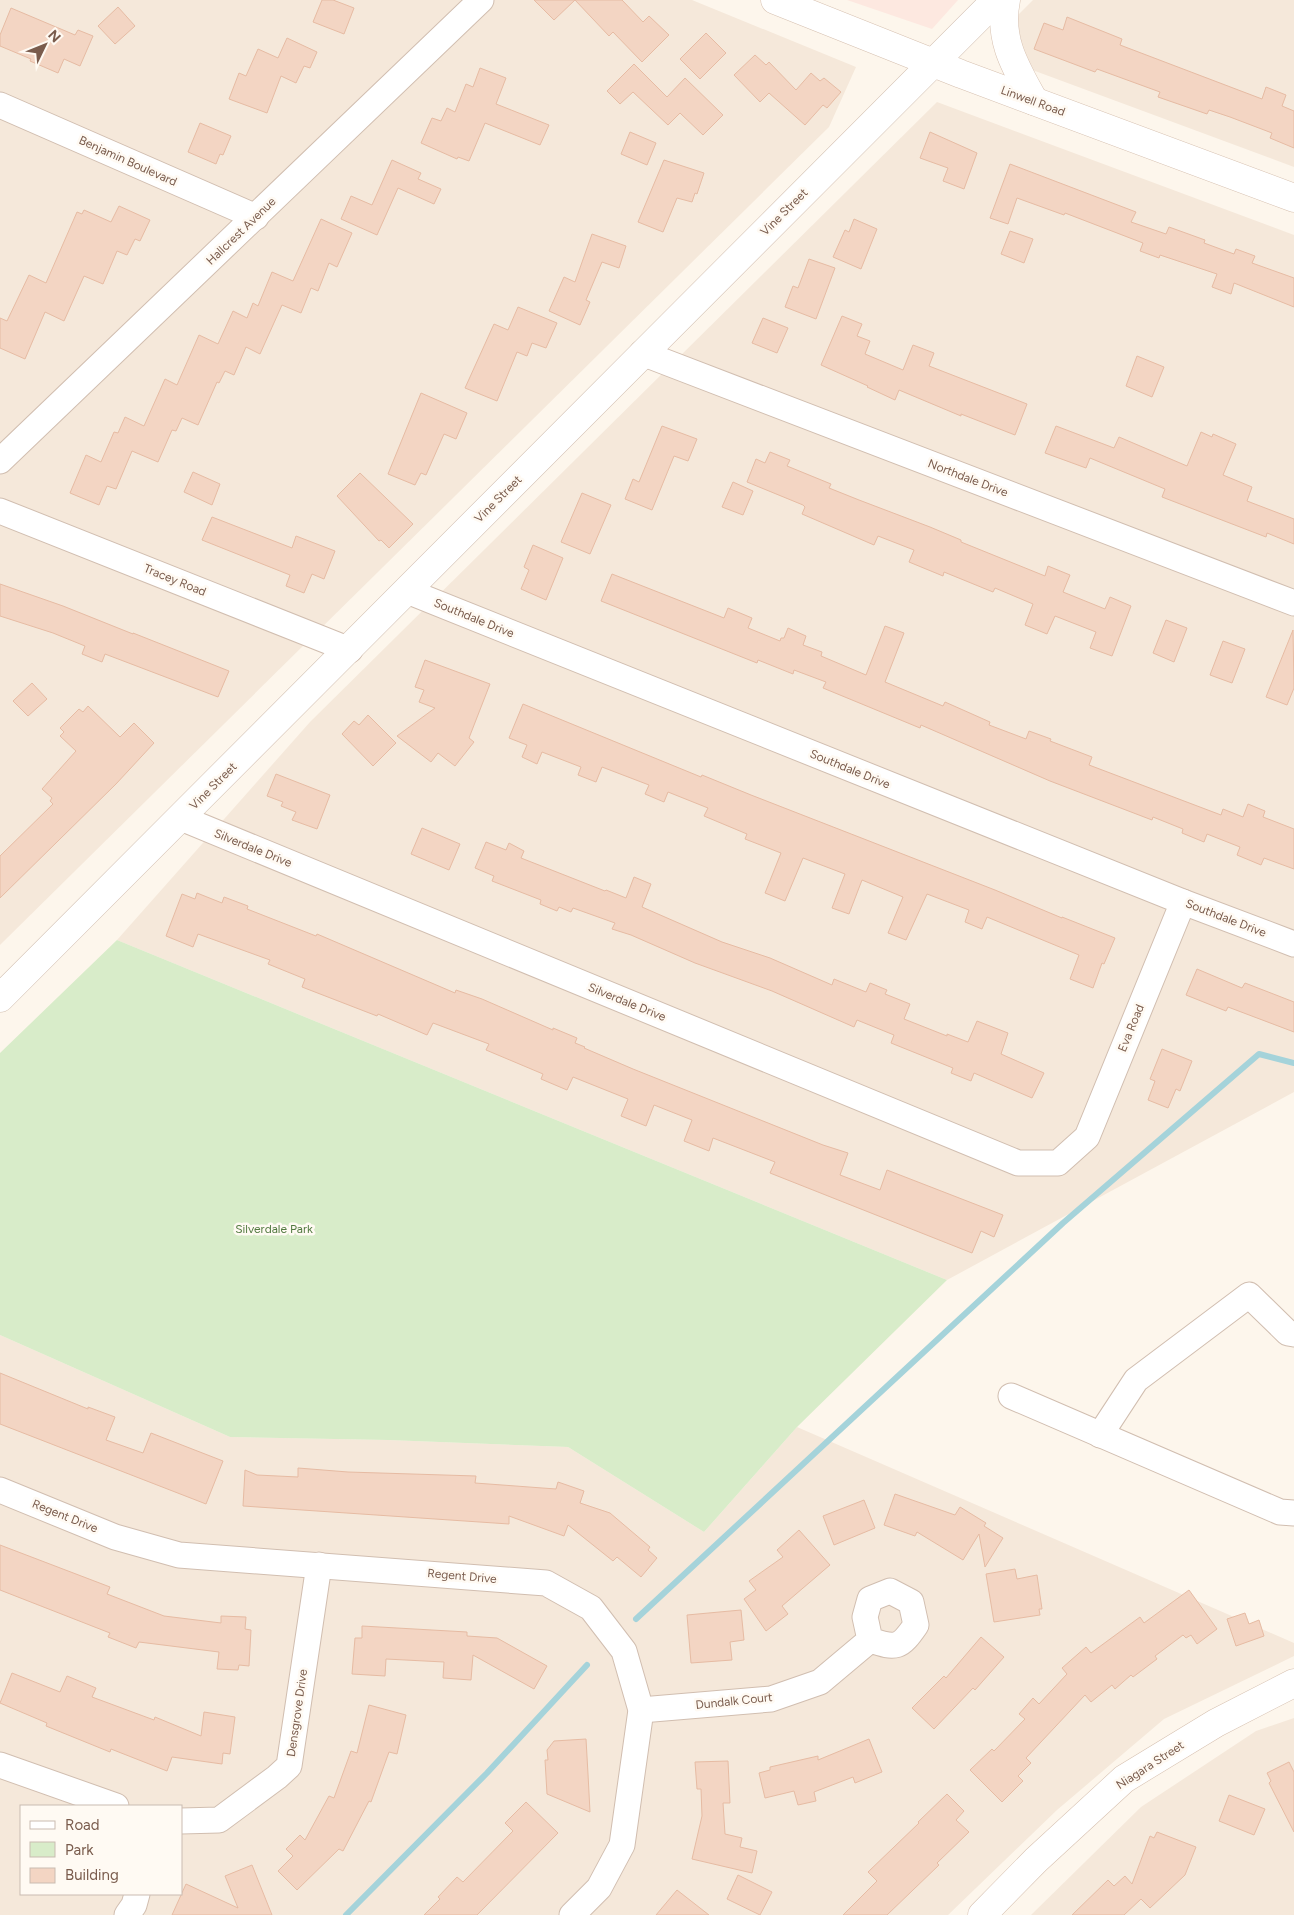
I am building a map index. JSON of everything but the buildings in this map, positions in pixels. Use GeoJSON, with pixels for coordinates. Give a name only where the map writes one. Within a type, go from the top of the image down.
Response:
{"type":"FeatureCollection","features":[{"type":"Feature","properties":{"kind":"street","name":"Hallcrest Avenue"},"geometry":{"type":"LineString","coordinates":[[0,462],[481,0]]}},
{"type":"Feature","properties":{"kind":"street","name":"Linwell Road"},"geometry":{"type":"LineString","coordinates":[[774,0],[932,63],[1294,198]]}},
{"type":"Feature","properties":{"kind":"street","name":"Vine Street"},"geometry":{"type":"LineString","coordinates":[[0,998],[350,650],[642,353],[996,0]]}},
{"type":"Feature","properties":{"kind":"street"},"geometry":{"type":"LineString","coordinates":[[1006,0],[1004,31],[1013,63],[1034,101]]}},
{"type":"Feature","properties":{"kind":"street","name":"Benjamin Boulevard"},"geometry":{"type":"LineString","coordinates":[[0,105],[256,217]]}},
{"type":"Feature","properties":{"kind":"street","name":"Northdale Drive"},"geometry":{"type":"LineString","coordinates":[[642,353],[1294,603]]}},
{"type":"Feature","properties":{"kind":"street","name":"Tracey Road"},"geometry":{"type":"LineString","coordinates":[[0,511],[350,650]]}},
{"type":"Feature","properties":{"kind":"street","name":"Southdale Drive"},"geometry":{"type":"LineString","coordinates":[[407,591],[1183,902],[1294,944]]}},
{"type":"Feature","properties":{"kind":"street","name":"Silverdale Drive"},"geometry":{"type":"LineString","coordinates":[[181,818],[1018,1163],[1058,1163],[1073,1149]]}},
{"type":"Feature","properties":{"kind":"street","name":"Eva Road"},"geometry":{"type":"LineString","coordinates":[[1073,1149],[1087,1137],[1183,902]]}},
{"type":"Feature","properties":{"kind":"street"},"geometry":{"type":"LineString","coordinates":[[1100,1435],[1136,1380],[1249,1296],[1288,1333],[1294,1334]]}},
{"type":"Feature","properties":{"kind":"street"},"geometry":{"type":"LineString","coordinates":[[1011,1396],[1280,1512],[1294,1513]]}},
{"type":"Feature","properties":{"kind":"street","name":"Regent Drive"},"geometry":{"type":"LineString","coordinates":[[0,1490],[115,1537],[179,1554],[546,1583],[591,1608],[624,1651],[641,1710],[622,1845],[599,1888],[572,1915]]}},
{"type":"Feature","properties":{"kind":"street","name":"Densgrove Drive"},"geometry":{"type":"LineString","coordinates":[[182,1821],[219,1820],[289,1766],[319,1565]]}},
{"type":"Feature","properties":{"kind":"street","name":"Dundalk Court"},"geometry":{"type":"LineString","coordinates":[[641,1710],[771,1698],[820,1682],[870,1640]]}},
{"type":"Feature","properties":{"kind":"street","name":"Niagara Street"},"geometry":{"type":"LineString","coordinates":[[982,1915],[1036,1860],[1124,1779],[1216,1723],[1294,1683]]}},
{"type":"Feature","properties":{"kind":"street"},"geometry":{"type":"LineString","coordinates":[[0,1765],[113,1805]]}},
{"type":"Feature","properties":{"kind":"street"},"geometry":{"type":"LineString","coordinates":[[127,1915],[134,1906],[137,1895]]}},
{"type":"Feature","properties":{"kind":"shaded area"},"geometry":{"type":"Polygon","coordinates":[[[0,0],[692,0],[856,67],[829,127],[0,945],[0,0]]]}},
{"type":"Feature","properties":{"kind":"shaded area"},"geometry":{"type":"Polygon","coordinates":[[[847,0],[958,0],[932,29],[847,0]]]}},
{"type":"Feature","properties":{"kind":"shaded area"},"geometry":{"type":"Polygon","coordinates":[[[1033,0],[1294,0],[1294,167],[1027,68],[1016,17],[1033,0]]]}},
{"type":"Feature","properties":{"kind":"shaded area"},"geometry":{"type":"Polygon","coordinates":[[[937,102],[1294,235],[1294,1092],[947,1280],[117,940],[310,722],[937,102]]]}},
{"type":"Feature","properties":{"kind":"shaded area"},"geometry":{"type":"Polygon","coordinates":[[[0,1335],[230,1437],[388,1440],[568,1447],[704,1532],[797,1427],[1294,1643],[1294,1656],[1164,1719],[1057,1810],[948,1915],[0,1915],[0,1335]]]}},
{"type":"Feature","properties":{"kind":"shaded area"},"geometry":{"type":"Polygon","coordinates":[[[1294,1718],[1294,1915],[1031,1915],[1141,1807],[1256,1731],[1294,1718]]]}},
{"type":"Feature","properties":{"kind":"green space","name":"Silverdale Park"},"geometry":{"type":"Polygon","coordinates":[[[117,940],[947,1280],[797,1427],[704,1532],[568,1447],[388,1440],[230,1437],[0,1335],[0,1053],[117,940]]]}},
{"type":"Feature","properties":{"kind":"waterway"},"geometry":{"type":"LineString","coordinates":[[636,1619],[1063,1223],[1259,1054],[1294,1063]]}},
{"type":"Feature","properties":{"kind":"waterway"},"geometry":{"type":"LineString","coordinates":[[346,1915],[487,1773],[587,1665]]}}]}
